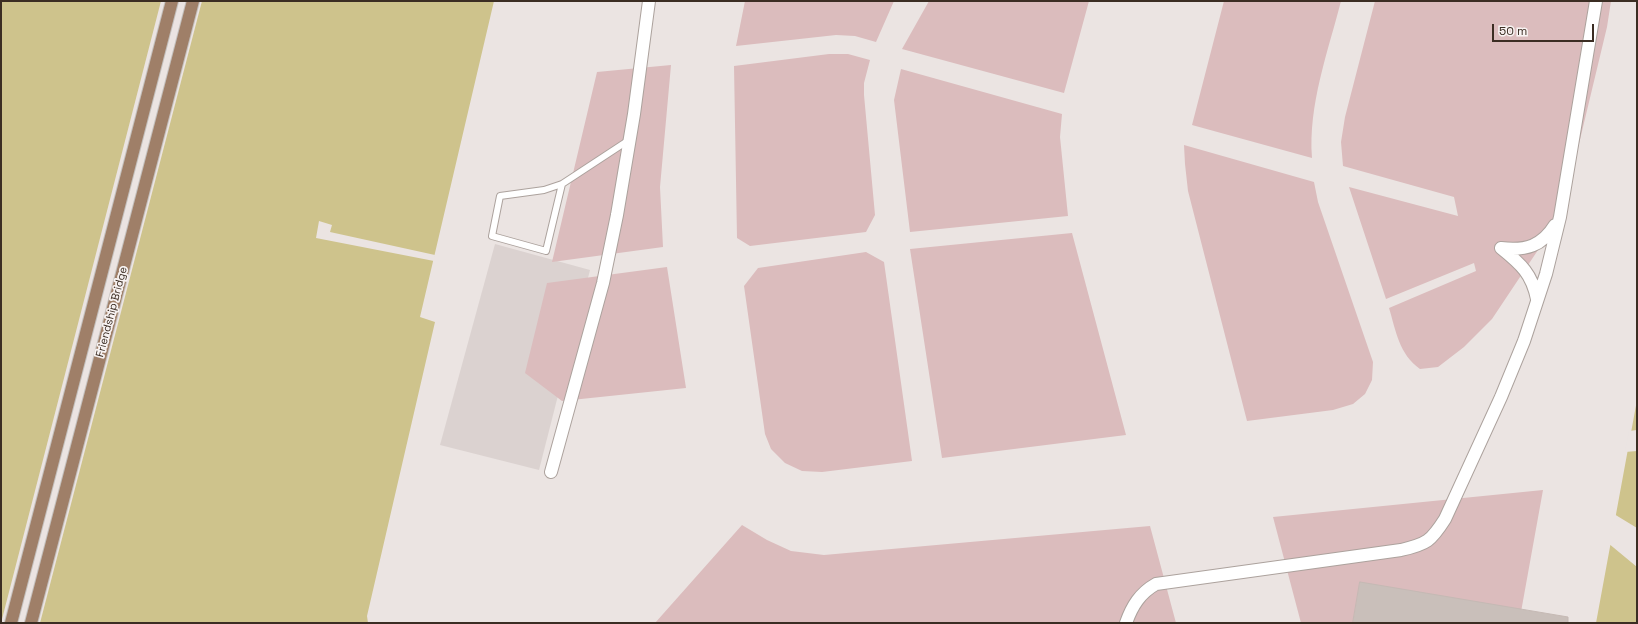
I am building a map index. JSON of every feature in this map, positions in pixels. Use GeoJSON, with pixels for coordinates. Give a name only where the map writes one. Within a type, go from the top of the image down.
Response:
{"type":"FeatureCollection","features":[{"type":"Feature","properties":{"kind":"main road","name":"Friendship Bridge"},"geometry":{"type":"LineString","coordinates":[[11,623],[172,1]]}},
{"type":"Feature","properties":{"kind":"main road","name":"Friendship Bridge"},"geometry":{"type":"LineString","coordinates":[[32,623],[193,1]]}},
{"type":"Feature","properties":{"kind":"street"},"geometry":{"type":"LineString","coordinates":[[551,472],[603,283],[630,140],[649,1]]}},
{"type":"Feature","properties":{"kind":"street"},"geometry":{"type":"LineString","coordinates":[[1126,623],[1136,600],[1147,589],[1156,584],[1402,550],[1422,546],[1435,535],[1445,519],[1501,397],[1524,341],[1546,274],[1560,217],[1596,1]]}},
{"type":"Feature","properties":{"kind":"street"},"geometry":{"type":"LineString","coordinates":[[1537,300],[1534,286],[1529,275],[1520,263],[1502,248],[1515,250],[1536,244],[1548,236],[1560,217]]}},
{"type":"Feature","properties":{"kind":"lane"},"geometry":{"type":"LineString","coordinates":[[562,184],[546,251],[492,236],[500,196],[544,190],[562,184],[630,140]]}},
{"type":"Feature","properties":{"kind":"shaded area"},"geometry":{"type":"Polygon","coordinates":[[[1,1],[494,1],[420,317],[435,322],[367,616],[368,623],[1,623],[1,1]]]}},
{"type":"Feature","properties":{"kind":"shaded area"},"geometry":{"type":"Polygon","coordinates":[[[745,1],[894,1],[876,42],[855,36],[836,35],[736,46],[745,1]]]}},
{"type":"Feature","properties":{"kind":"shaded area"},"geometry":{"type":"Polygon","coordinates":[[[929,1],[1089,1],[1064,93],[902,49],[929,1]]]}},
{"type":"Feature","properties":{"kind":"shaded area"},"geometry":{"type":"Polygon","coordinates":[[[1224,1],[1341,1],[1316,98],[1313,118],[1312,158],[1192,125],[1224,1]]]}},
{"type":"Feature","properties":{"kind":"shaded area"},"geometry":{"type":"Polygon","coordinates":[[[1375,1],[1611,1],[1607,27],[1560,217],[1492,319],[1464,347],[1438,367],[1420,369],[1407,356],[1399,342],[1389,308],[1476,271],[1474,263],[1386,299],[1349,187],[1458,216],[1454,197],[1343,166],[1341,142],[1345,117],[1375,1]]]}},
{"type":"Feature","properties":{"kind":"shaded area"},"geometry":{"type":"Polygon","coordinates":[[[829,54],[848,54],[870,60],[864,83],[864,95],[875,215],[866,232],[750,246],[737,238],[734,66],[829,54]]]}},
{"type":"Feature","properties":{"kind":"shaded area"},"geometry":{"type":"Polygon","coordinates":[[[671,65],[660,187],[663,247],[552,262],[597,72],[671,65]]]}},
{"type":"Feature","properties":{"kind":"shaded area"},"geometry":{"type":"Polygon","coordinates":[[[901,69],[1062,114],[1060,137],[1068,216],[910,232],[894,100],[901,69]]]}},
{"type":"Feature","properties":{"kind":"shaded area"},"geometry":{"type":"Polygon","coordinates":[[[1184,145],[1314,182],[1318,202],[1373,362],[1372,380],[1365,394],[1353,404],[1333,410],[1247,421],[1188,191],[1184,145]]]}},
{"type":"Feature","properties":{"kind":"shaded area"},"geometry":{"type":"Polygon","coordinates":[[[1072,233],[1126,435],[942,458],[910,249],[1072,233]]]}},
{"type":"Feature","properties":{"kind":"shaded area"},"geometry":{"type":"Polygon","coordinates":[[[495,244],[590,270],[539,470],[440,445],[495,244]]]}},
{"type":"Feature","properties":{"kind":"shaded area"},"geometry":{"type":"Polygon","coordinates":[[[866,252],[884,262],[912,461],[822,472],[802,471],[785,463],[771,449],[765,434],[744,286],[758,268],[866,252]]]}},
{"type":"Feature","properties":{"kind":"shaded area"},"geometry":{"type":"Polygon","coordinates":[[[667,267],[686,388],[562,401],[525,373],[547,283],[667,267]]]}},
{"type":"Feature","properties":{"kind":"shaded area"},"geometry":{"type":"Polygon","coordinates":[[[1637,400],[1637,623],[1596,623],[1637,400]]]}},
{"type":"Feature","properties":{"kind":"shaded area"},"geometry":{"type":"Polygon","coordinates":[[[1543,490],[1519,623],[1301,623],[1273,517],[1543,490]]]}},
{"type":"Feature","properties":{"kind":"shaded area"},"geometry":{"type":"Polygon","coordinates":[[[742,525],[767,540],[791,551],[824,555],[1150,526],[1176,623],[655,623],[742,525]]]}},
{"type":"Feature","properties":{"kind":"pier"},"geometry":{"type":"Polygon","coordinates":[[[161,1],[202,1],[40,623],[1,623],[161,1]]]}},
{"type":"Feature","properties":{"kind":"pier"},"geometry":{"type":"Polygon","coordinates":[[[319,221],[332,225],[330,232],[435,255],[434,261],[316,238],[319,221]]]}},
{"type":"Feature","properties":{"kind":"pier"},"geometry":{"type":"Polygon","coordinates":[[[1637,430],[1637,451],[1625,452],[1629,431],[1637,430]]]}},
{"type":"Feature","properties":{"kind":"pier"},"geometry":{"type":"Polygon","coordinates":[[[1614,514],[1637,528],[1637,567],[1608,543],[1614,514]]]}},
{"type":"Feature","properties":{"kind":"building"},"geometry":{"type":"Polygon","coordinates":[[[1360,582],[1568,617],[1568,623],[1353,623],[1360,582]]]}}]}
